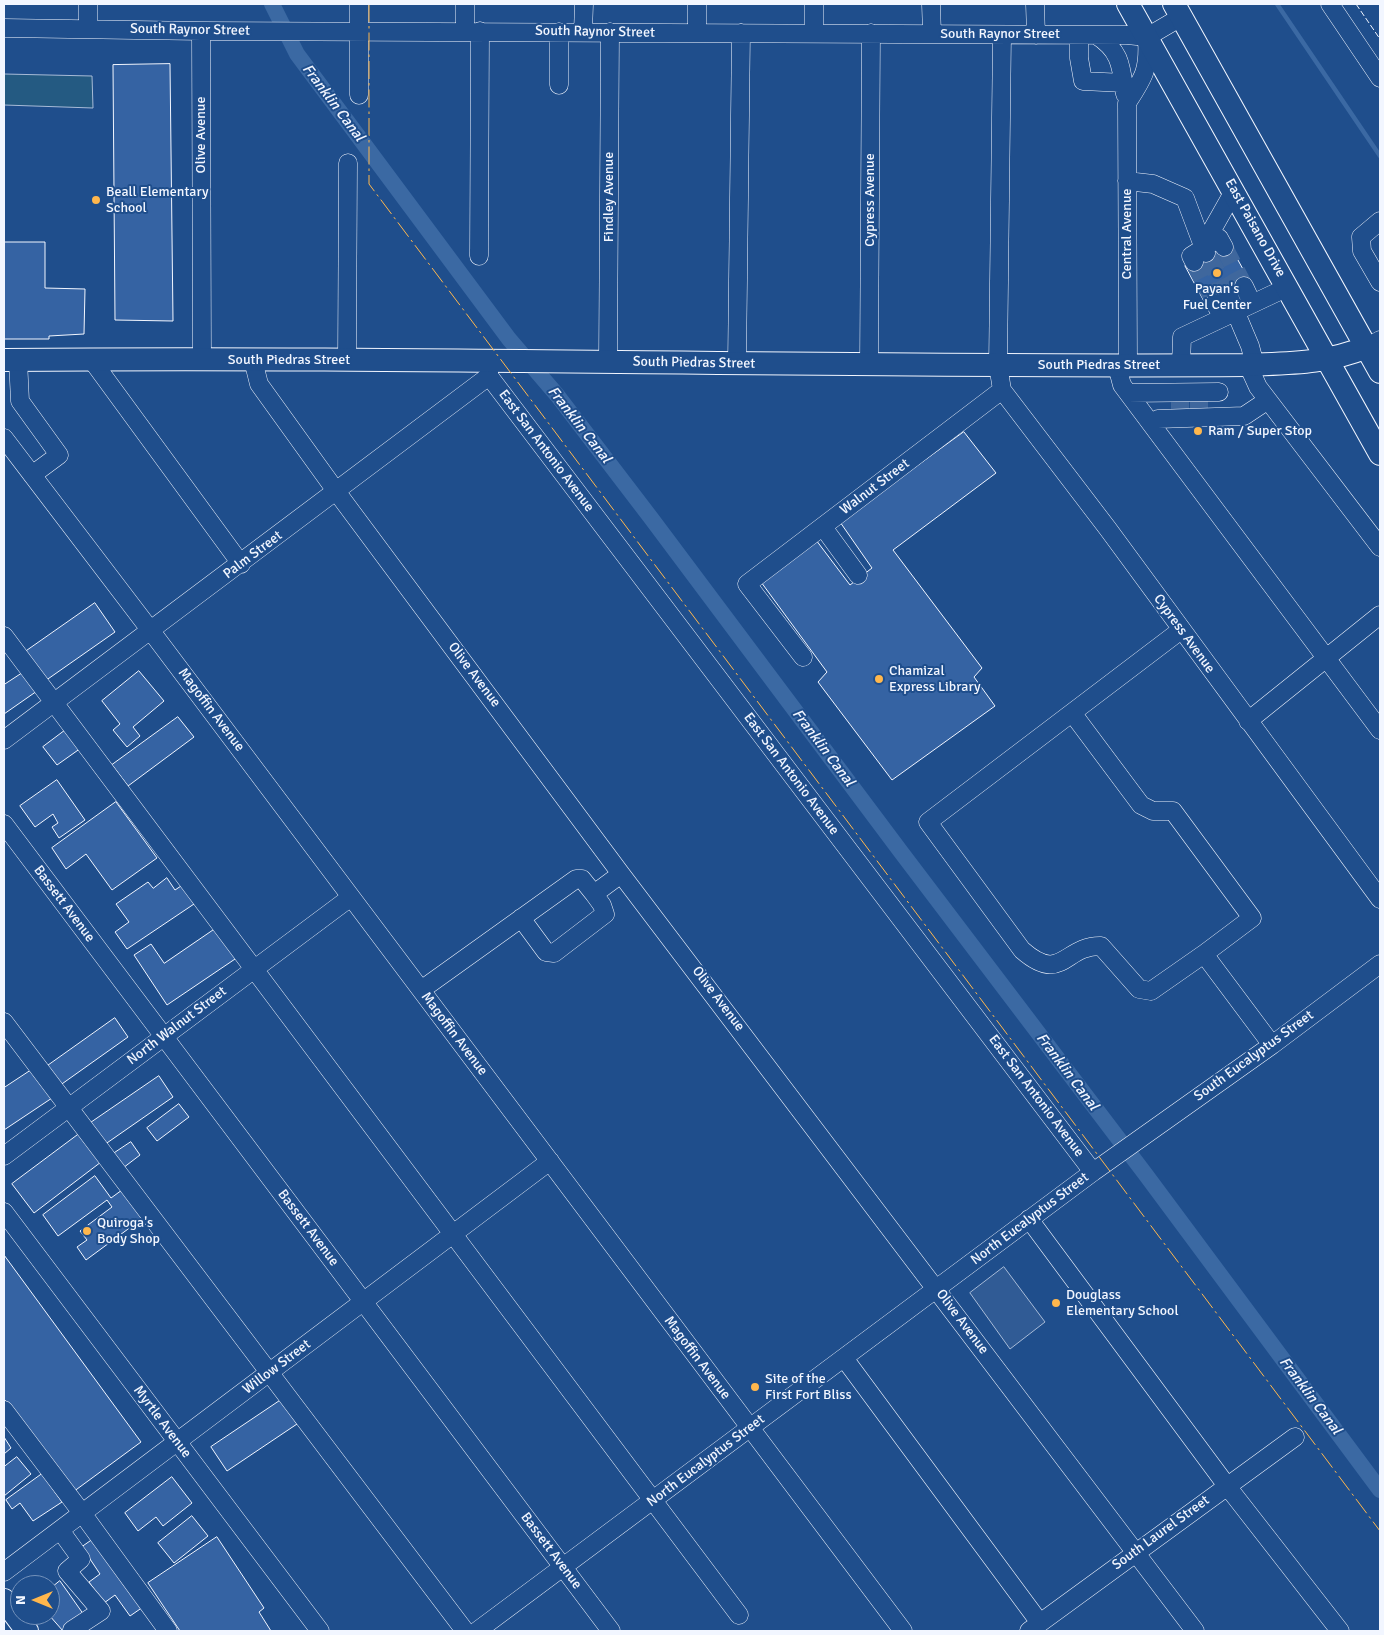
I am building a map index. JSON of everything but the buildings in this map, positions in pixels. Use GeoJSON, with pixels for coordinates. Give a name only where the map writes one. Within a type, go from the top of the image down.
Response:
{"type":"FeatureCollection","features":[{"type":"Feature","properties":{"kind":"main road","name":"East Paisano Drive"},"geometry":{"type":"LineString","coordinates":[[1128,4],[1380,454]]}},
{"type":"Feature","properties":{"kind":"main road"},"geometry":{"type":"LineString","coordinates":[[1177,10],[1373,343],[1380,372]]}},
{"type":"Feature","properties":{"kind":"main road","name":"South Piedras Street"},"geometry":{"type":"LineString","coordinates":[[11,360],[347,361],[496,367],[569,362],[869,366],[1251,365],[1306,364],[1328,360],[1373,343]]}},
{"type":"Feature","properties":{"kind":"main road"},"geometry":{"type":"LineString","coordinates":[[4,1600],[27,1631]]}},
{"type":"Feature","properties":{"kind":"street"},"geometry":{"type":"LineString","coordinates":[[88,4],[88,29]]}},
{"type":"Feature","properties":{"kind":"street"},"geometry":{"type":"LineString","coordinates":[[359,4],[359,95]]}},
{"type":"Feature","properties":{"kind":"street"},"geometry":{"type":"LineString","coordinates":[[465,4],[472,31],[479,256]]}},
{"type":"Feature","properties":{"kind":"street"},"geometry":{"type":"LineString","coordinates":[[583,32],[584,4]]}},
{"type":"Feature","properties":{"kind":"street"},"geometry":{"type":"LineString","coordinates":[[696,33],[697,4]]}},
{"type":"Feature","properties":{"kind":"street"},"geometry":{"type":"LineString","coordinates":[[814,4],[814,33]]}},
{"type":"Feature","properties":{"kind":"street"},"geometry":{"type":"LineString","coordinates":[[931,4],[932,34]]}},
{"type":"Feature","properties":{"kind":"street"},"geometry":{"type":"LineString","coordinates":[[1036,4],[1036,35]]}},
{"type":"Feature","properties":{"kind":"street"},"geometry":{"type":"LineString","coordinates":[[1330,4],[1380,78]]}},
{"type":"Feature","properties":{"kind":"street"},"geometry":{"type":"LineString","coordinates":[[1127,103],[1145,75],[1148,59],[1147,37],[1177,10]]}},
{"type":"Feature","properties":{"kind":"street","name":"South Raynor Street"},"geometry":{"type":"LineString","coordinates":[[4,28],[201,31],[359,30],[1127,35],[1147,37]]}},
{"type":"Feature","properties":{"kind":"street","name":"Olive Avenue"},"geometry":{"type":"LineString","coordinates":[[201,31],[202,360]]}},
{"type":"Feature","properties":{"kind":"street"},"geometry":{"type":"LineString","coordinates":[[559,32],[559,85]]}},
{"type":"Feature","properties":{"kind":"street","name":"Findley Avenue"},"geometry":{"type":"LineString","coordinates":[[608,362],[610,32]]}},
{"type":"Feature","properties":{"kind":"street"},"geometry":{"type":"LineString","coordinates":[[737,363],[741,33]]}},
{"type":"Feature","properties":{"kind":"street","name":"Cypress Avenue"},"geometry":{"type":"LineString","coordinates":[[869,366],[871,34]]}},
{"type":"Feature","properties":{"kind":"street","name":"Cypress Avenue"},"geometry":{"type":"LineString","coordinates":[[1002,35],[998,365],[1002,390],[1380,899]]}},
{"type":"Feature","properties":{"kind":"street"},"geometry":{"type":"LineString","coordinates":[[1087,35],[1079,58],[1083,81],[1124,83]]}},
{"type":"Feature","properties":{"kind":"street","name":"Central Avenue"},"geometry":{"type":"LineString","coordinates":[[1087,35],[1108,43],[1120,59],[1127,103],[1122,385],[1155,421],[1380,730]]}},
{"type":"Feature","properties":{"kind":"street"},"geometry":{"type":"LineString","coordinates":[[347,361],[348,163]]}},
{"type":"Feature","properties":{"kind":"street"},"geometry":{"type":"LineString","coordinates":[[1127,181],[1153,184],[1185,198],[1201,255]]}},
{"type":"Feature","properties":{"kind":"street"},"geometry":{"type":"LineString","coordinates":[[1201,255],[1234,191]]}},
{"type":"Feature","properties":{"kind":"street"},"geometry":{"type":"LineString","coordinates":[[1380,222],[1361,237],[1362,251],[1380,282]]}},
{"type":"Feature","properties":{"kind":"street"},"geometry":{"type":"LineString","coordinates":[[1201,255],[1219,238],[1224,246]]}},
{"type":"Feature","properties":{"kind":"street"},"geometry":{"type":"LineString","coordinates":[[1244,286],[1252,303]]}},
{"type":"Feature","properties":{"kind":"street"},"geometry":{"type":"LineString","coordinates":[[1181,365],[1182,337],[1225,306],[1252,303],[1288,287]]}},
{"type":"Feature","properties":{"kind":"street"},"geometry":{"type":"LineString","coordinates":[[1225,306],[1251,365],[1258,387],[1380,547]]}},
{"type":"Feature","properties":{"kind":"street"},"geometry":{"type":"LineString","coordinates":[[91,359],[241,564]]}},
{"type":"Feature","properties":{"kind":"street"},"geometry":{"type":"LineString","coordinates":[[11,360],[20,401],[59,455],[32,475]]}},
{"type":"Feature","properties":{"kind":"street","name":"Olive Avenue"},"geometry":{"type":"LineString","coordinates":[[253,360],[259,384],[336,491],[622,874],[1195,1631]]}},
{"type":"Feature","properties":{"kind":"street"},"geometry":{"type":"LineString","coordinates":[[1155,421],[1158,365]]}},
{"type":"Feature","properties":{"kind":"street"},"geometry":{"type":"LineString","coordinates":[[1219,365],[1220,418]]}},
{"type":"Feature","properties":{"kind":"street","name":"Palm Street"},"geometry":{"type":"LineString","coordinates":[[4,740],[241,564],[496,367]]}},
{"type":"Feature","properties":{"kind":"street","name":"East San Antonio Avenue"},"geometry":{"type":"LineString","coordinates":[[496,367],[1094,1172]]}},
{"type":"Feature","properties":{"kind":"street","name":"Walnut Street"},"geometry":{"type":"LineString","coordinates":[[804,658],[748,584],[1002,390]]}},
{"type":"Feature","properties":{"kind":"street"},"geometry":{"type":"LineString","coordinates":[[1155,421],[1180,406],[1199,406],[1219,392]]}},
{"type":"Feature","properties":{"kind":"street"},"geometry":{"type":"LineString","coordinates":[[1128,393],[1158,393],[1180,406],[1199,406],[1220,418],[1244,416],[1268,400]]}},
{"type":"Feature","properties":{"kind":"street","name":"Magoffin Avenue"},"geometry":{"type":"LineString","coordinates":[[4,438],[903,1631]]}},
{"type":"Feature","properties":{"kind":"street"},"geometry":{"type":"LineString","coordinates":[[823,526],[858,575]]}},
{"type":"Feature","properties":{"kind":"street"},"geometry":{"type":"LineString","coordinates":[[1248,721],[1380,615]]}},
{"type":"Feature","properties":{"kind":"street"},"geometry":{"type":"LineString","coordinates":[[1074,714],[1141,806],[1153,810],[1173,811],[1252,918],[1151,991],[1139,989],[1101,946],[1089,946],[1052,965],[1037,962],[1022,950],[928,822],[1074,714],[1181,630]]}},
{"type":"Feature","properties":{"kind":"street"},"geometry":{"type":"LineString","coordinates":[[4,636],[740,1616]]}},
{"type":"Feature","properties":{"kind":"street","name":"Bassett Avenue"},"geometry":{"type":"LineString","coordinates":[[4,824],[611,1631]]}},
{"type":"Feature","properties":{"kind":"street"},"geometry":{"type":"LineString","coordinates":[[594,894],[622,874]]}},
{"type":"Feature","properties":{"kind":"street"},"geometry":{"type":"LineString","coordinates":[[421,990],[521,918],[576,879],[582,879],[594,894],[602,905],[604,914],[554,953],[546,952],[521,918]]}},
{"type":"Feature","properties":{"kind":"street","name":"North Walnut Street"},"geometry":{"type":"LineString","coordinates":[[4,1156],[351,897]]}},
{"type":"Feature","properties":{"kind":"street"},"geometry":{"type":"LineString","coordinates":[[1204,954],[1272,1045]]}},
{"type":"Feature","properties":{"kind":"street","name":"South Eucalyptus Street"},"geometry":{"type":"LineString","coordinates":[[1127,1147],[1272,1045],[1380,964]]}},
{"type":"Feature","properties":{"kind":"street"},"geometry":{"type":"LineString","coordinates":[[4,1022],[465,1631]]}},
{"type":"Feature","properties":{"kind":"street","name":"North Eucalyptus Street"},"geometry":{"type":"LineString","coordinates":[[477,1631],[1127,1147]]}},
{"type":"Feature","properties":{"kind":"street","name":"Willow Street"},"geometry":{"type":"LineString","coordinates":[[4,1572],[550,1161]]}},
{"type":"Feature","properties":{"kind":"street","name":"Myrtle Avenue"},"geometry":{"type":"LineString","coordinates":[[4,1212],[320,1631]]}},
{"type":"Feature","properties":{"kind":"street"},"geometry":{"type":"LineString","coordinates":[[1030,1220],[1227,1486],[1340,1631]]}},
{"type":"Feature","properties":{"kind":"street"},"geometry":{"type":"LineString","coordinates":[[844,1358],[1034,1627]]}},
{"type":"Feature","properties":{"kind":"street"},"geometry":{"type":"LineString","coordinates":[[4,1410],[168,1631]]}},
{"type":"Feature","properties":{"kind":"street","name":"South Laurel Street"},"geometry":{"type":"LineString","coordinates":[[1034,1627],[1295,1437]]}},
{"type":"Feature","properties":{"kind":"street"},"geometry":{"type":"LineString","coordinates":[[60,1530],[81,1559],[68,1571],[101,1611],[72,1630]]}},
{"type":"Feature","properties":{"kind":"shaded area"},"geometry":{"type":"Polygon","coordinates":[[[4,74],[92,76],[93,108],[4,105],[4,74]]]}},
{"type":"Feature","properties":{"kind":"shaded area"},"geometry":{"type":"Polygon","coordinates":[[[1004,1267],[1045,1322],[1010,1349],[970,1293],[1004,1267]]]}},
{"type":"Feature","properties":{"kind":"waterway","name":"Franklin Canal"},"geometry":{"type":"LineString","coordinates":[[272,4],[297,54],[509,339],[557,395],[651,518],[1146,1175],[1380,1490]]}},
{"type":"Feature","properties":{"kind":"waterway"},"geometry":{"type":"LineString","coordinates":[[1277,4],[1380,156]]}},
{"type":"Feature","properties":{"kind":"tunnel"},"geometry":{"type":"LineString","coordinates":[[1224,247],[1244,286]]}},
{"type":"Feature","properties":{"kind":"tunnel"},"geometry":{"type":"LineString","coordinates":[[1208,256],[1228,294]]}},
{"type":"Feature","properties":{"kind":"tunnel"},"geometry":{"type":"LineString","coordinates":[[1194,262],[1215,303]]}},
{"type":"Feature","properties":{"kind":"tunnel"},"geometry":{"type":"LineString","coordinates":[[1180,399],[1180,414]]}},
{"type":"Feature","properties":{"kind":"tunnel"},"geometry":{"type":"LineString","coordinates":[[1199,400],[1199,414]]}},
{"type":"Feature","properties":{"kind":"fence"},"geometry":{"type":"LineString","coordinates":[[1356,4],[1380,39]]}},
{"type":"Feature","properties":{"kind":"power"},"geometry":{"type":"LineString","coordinates":[[369,4],[369,184],[1380,1531]]}},
{"type":"Feature","properties":{"kind":"place","name":"Beall Elementary School"},"geometry":{"type":"Point","coordinates":[96,200]}},
{"type":"Feature","properties":{"kind":"place","name":"Payan's Fuel Center"},"geometry":{"type":"Point","coordinates":[1217,273]}},
{"type":"Feature","properties":{"kind":"place","name":"Ram / Super Stop"},"geometry":{"type":"Point","coordinates":[1198,431]}},
{"type":"Feature","properties":{"kind":"place","name":"Chamizal Express Library"},"geometry":{"type":"Point","coordinates":[879,679]}},
{"type":"Feature","properties":{"kind":"place","name":"Quiroga's Body Shop"},"geometry":{"type":"Point","coordinates":[87,1231]}},
{"type":"Feature","properties":{"kind":"place","name":"Douglass Elementary School"},"geometry":{"type":"Point","coordinates":[1056,1303]}},
{"type":"Feature","properties":{"kind":"place","name":"Site of the First Fort Bliss"},"geometry":{"type":"Point","coordinates":[755,1387]}}]}
